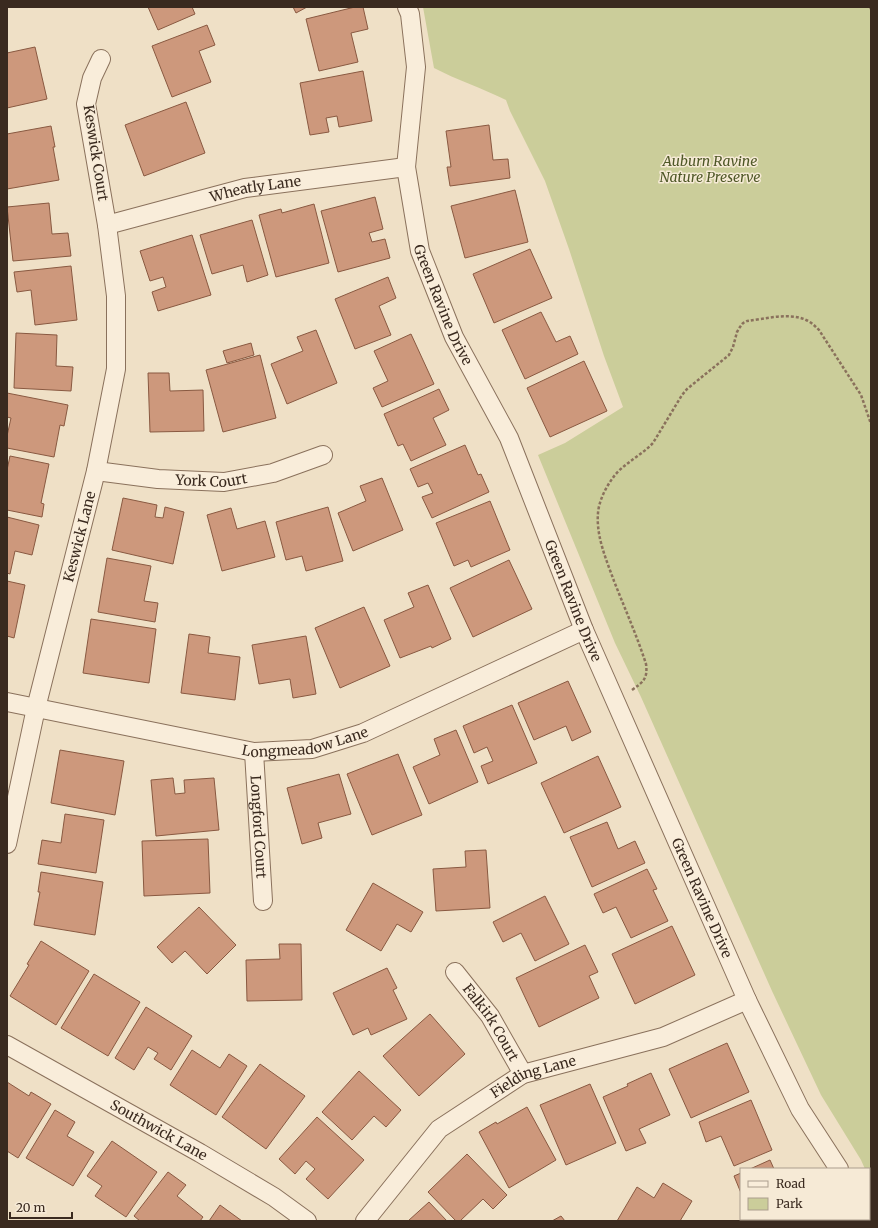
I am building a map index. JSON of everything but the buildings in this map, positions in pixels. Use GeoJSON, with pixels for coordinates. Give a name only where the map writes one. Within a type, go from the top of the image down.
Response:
{"type":"FeatureCollection","features":[{"type":"Feature","properties":{"kind":"street","name":"Green Ravine Drive"},"geometry":{"type":"LineString","coordinates":[[407,7],[410,14],[416,67],[406,167],[420,251],[454,336],[509,438],[584,630],[746,1000],[800,1109],[838,1168]]}},
{"type":"Feature","properties":{"kind":"street","name":"Keswick Court"},"geometry":{"type":"LineString","coordinates":[[101,59],[92,78],[86,104],[107,225]]}},
{"type":"Feature","properties":{"kind":"street","name":"Wheatly Lane"},"geometry":{"type":"LineString","coordinates":[[107,225],[245,188],[406,167]]}},
{"type":"Feature","properties":{"kind":"street","name":"Keswick Lane"},"geometry":{"type":"LineString","coordinates":[[7,844],[36,708],[96,470],[116,369],[116,296],[107,225]]}},
{"type":"Feature","properties":{"kind":"street","name":"York Court"},"geometry":{"type":"LineString","coordinates":[[96,470],[158,479],[224,482],[272,473],[322,455]]}},
{"type":"Feature","properties":{"kind":"street","name":"Longmeadow Lane"},"geometry":{"type":"LineString","coordinates":[[7,702],[254,752],[312,749],[363,734],[584,630]]}},
{"type":"Feature","properties":{"kind":"street","name":"Longford Court"},"geometry":{"type":"LineString","coordinates":[[254,752],[263,901]]}},
{"type":"Feature","properties":{"kind":"street","name":"Falkirk Court"},"geometry":{"type":"LineString","coordinates":[[455,972],[490,1016],[523,1074]]}},
{"type":"Feature","properties":{"kind":"street","name":"Fielding Lane"},"geometry":{"type":"LineString","coordinates":[[365,1221],[439,1129],[523,1074],[663,1037],[746,1000]]}},
{"type":"Feature","properties":{"kind":"street","name":"Southwick Lane"},"geometry":{"type":"LineString","coordinates":[[7,1045],[200,1153],[274,1197],[307,1221]]}},
{"type":"Feature","properties":{"kind":"path"},"geometry":{"type":"LineString","coordinates":[[614,698],[632,690],[642,682],[646,677],[647,671],[644,656],[602,547],[598,523],[600,501],[616,473],[653,443],[687,388],[729,355],[737,332],[743,323],[747,321],[786,316],[805,319],[811,323],[819,330],[861,395],[871,424]]}},
{"type":"Feature","properties":{"kind":"green space","name":"Auburn Ravine Nature Preserve"},"geometry":{"type":"Polygon","coordinates":[[[423,7],[871,7],[871,1183],[870,1168],[865,1168],[821,1095],[772,991],[641,697],[615,643],[538,455],[565,443],[623,407],[604,356],[545,181],[506,100],[434,68],[423,7]]]}}]}
